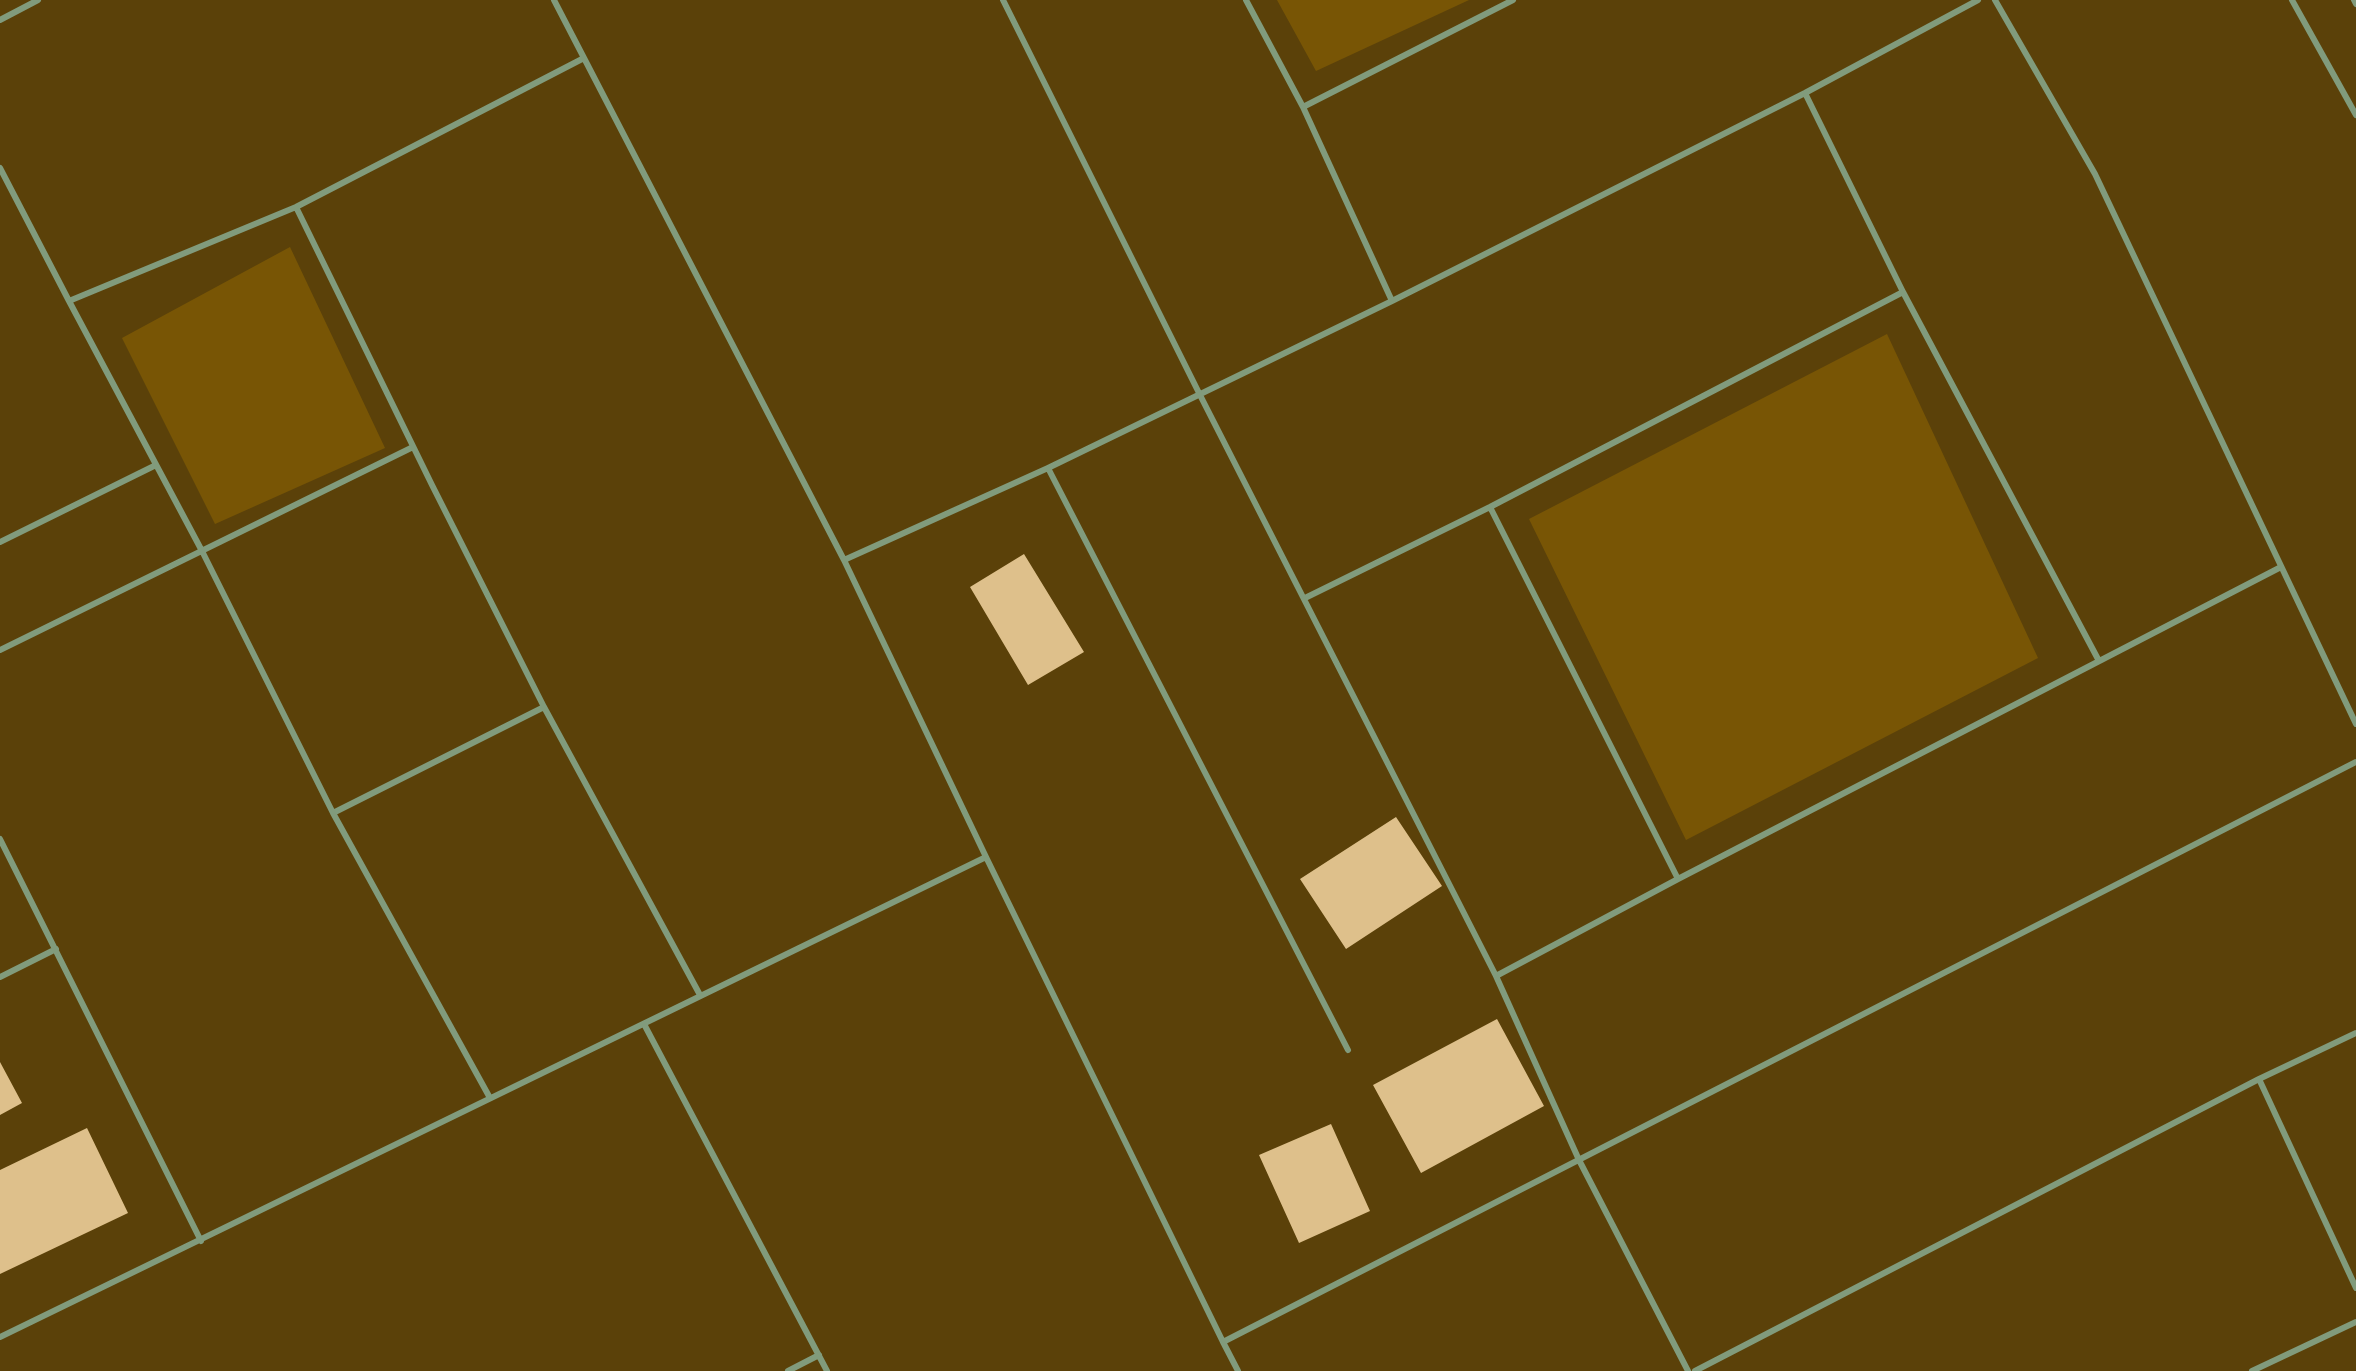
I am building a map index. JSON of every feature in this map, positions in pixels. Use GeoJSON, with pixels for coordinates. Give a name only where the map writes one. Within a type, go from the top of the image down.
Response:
{"type":"FeatureCollection","features":[{"type":"Feature","properties":{"kind":"street"},"geometry":{"type":"LineString","coordinates":[[0,20],[38,0]]}},
{"type":"Feature","properties":{"kind":"street"},"geometry":{"type":"LineString","coordinates":[[554,0],[844,560],[986,857],[1238,1371]]}},
{"type":"Feature","properties":{"kind":"street"},"geometry":{"type":"LineString","coordinates":[[1003,0],[1200,395],[1496,976],[1579,1160],[1688,1371]]}},
{"type":"Feature","properties":{"kind":"street"},"geometry":{"type":"LineString","coordinates":[[1246,0],[1303,107],[1392,301]]}},
{"type":"Feature","properties":{"kind":"street"},"geometry":{"type":"LineString","coordinates":[[1303,107],[1513,0]]}},
{"type":"Feature","properties":{"kind":"street"},"geometry":{"type":"LineString","coordinates":[[844,560],[1048,468],[1392,301],[1805,93],[1978,0]]}},
{"type":"Feature","properties":{"kind":"street"},"geometry":{"type":"LineString","coordinates":[[1995,0],[2095,174],[2356,724]]}},
{"type":"Feature","properties":{"kind":"street"},"geometry":{"type":"LineString","coordinates":[[2292,0],[2356,115]]}},
{"type":"Feature","properties":{"kind":"street"},"geometry":{"type":"LineString","coordinates":[[2354,0],[2356,4]]}},
{"type":"Feature","properties":{"kind":"street"},"geometry":{"type":"LineString","coordinates":[[69,301],[296,207],[584,58]]}},
{"type":"Feature","properties":{"kind":"street"},"geometry":{"type":"LineString","coordinates":[[1805,93],[1903,292],[2098,661]]}},
{"type":"Feature","properties":{"kind":"street"},"geometry":{"type":"LineString","coordinates":[[0,168],[201,551],[333,813],[490,1098]]}},
{"type":"Feature","properties":{"kind":"street"},"geometry":{"type":"LineString","coordinates":[[296,207],[413,447],[544,706],[700,995]]}},
{"type":"Feature","properties":{"kind":"street"},"geometry":{"type":"LineString","coordinates":[[1305,598],[1490,507],[1903,292]]}},
{"type":"Feature","properties":{"kind":"street"},"geometry":{"type":"LineString","coordinates":[[0,650],[413,447]]}},
{"type":"Feature","properties":{"kind":"street"},"geometry":{"type":"LineString","coordinates":[[0,543],[156,465]]}},
{"type":"Feature","properties":{"kind":"street"},"geometry":{"type":"LineString","coordinates":[[1048,468],[1348,1050]]}},
{"type":"Feature","properties":{"kind":"street"},"geometry":{"type":"LineString","coordinates":[[1490,507],[1678,879]]}},
{"type":"Feature","properties":{"kind":"street"},"geometry":{"type":"LineString","coordinates":[[1496,976],[1678,879],[2281,567]]}},
{"type":"Feature","properties":{"kind":"street"},"geometry":{"type":"LineString","coordinates":[[333,813],[544,706]]}},
{"type":"Feature","properties":{"kind":"street"},"geometry":{"type":"LineString","coordinates":[[1223,1342],[2356,762]]}},
{"type":"Feature","properties":{"kind":"street"},"geometry":{"type":"LineString","coordinates":[[0,839],[201,1241]]}},
{"type":"Feature","properties":{"kind":"street"},"geometry":{"type":"LineString","coordinates":[[0,1337],[986,857]]}},
{"type":"Feature","properties":{"kind":"street"},"geometry":{"type":"LineString","coordinates":[[0,977],[56,949]]}},
{"type":"Feature","properties":{"kind":"street"},"geometry":{"type":"LineString","coordinates":[[644,1024],[827,1371]]}},
{"type":"Feature","properties":{"kind":"street"},"geometry":{"type":"LineString","coordinates":[[1695,1371],[2259,1079],[2356,1033]]}},
{"type":"Feature","properties":{"kind":"street"},"geometry":{"type":"LineString","coordinates":[[2259,1079],[2356,1288]]}},
{"type":"Feature","properties":{"kind":"street"},"geometry":{"type":"LineString","coordinates":[[2252,1371],[2356,1322]]}},
{"type":"Feature","properties":{"kind":"street"},"geometry":{"type":"LineString","coordinates":[[788,1371],[819,1355]]}},
{"type":"Feature","properties":{"kind":"shaded area"},"geometry":{"type":"Polygon","coordinates":[[[1277,0],[1469,0],[1316,71],[1277,0]]]}},
{"type":"Feature","properties":{"kind":"shaded area"},"geometry":{"type":"Polygon","coordinates":[[[290,247],[385,448],[215,524],[122,338],[290,247]]]}},
{"type":"Feature","properties":{"kind":"shaded area"},"geometry":{"type":"Polygon","coordinates":[[[1887,334],[2038,658],[1686,840],[1529,519],[1887,334]]]}},
{"type":"Feature","properties":{"kind":"building"},"geometry":{"type":"Polygon","coordinates":[[[1024,554],[1084,652],[1028,685],[970,587],[1024,554]]]}},
{"type":"Feature","properties":{"kind":"building"},"geometry":{"type":"Polygon","coordinates":[[[1396,817],[1442,886],[1346,949],[1300,879],[1396,817]]]}},
{"type":"Feature","properties":{"kind":"building"},"geometry":{"type":"Polygon","coordinates":[[[1497,1019],[1544,1106],[1421,1173],[1373,1085],[1497,1019]]]}},
{"type":"Feature","properties":{"kind":"building"},"geometry":{"type":"Polygon","coordinates":[[[0,1062],[22,1103],[0,1115],[0,1062]]]}},
{"type":"Feature","properties":{"kind":"building"},"geometry":{"type":"Polygon","coordinates":[[[1331,1124],[1370,1211],[1299,1243],[1259,1155],[1331,1124]]]}},
{"type":"Feature","properties":{"kind":"building"},"geometry":{"type":"Polygon","coordinates":[[[87,1128],[128,1213],[0,1274],[0,1170],[87,1128]]]}}]}
